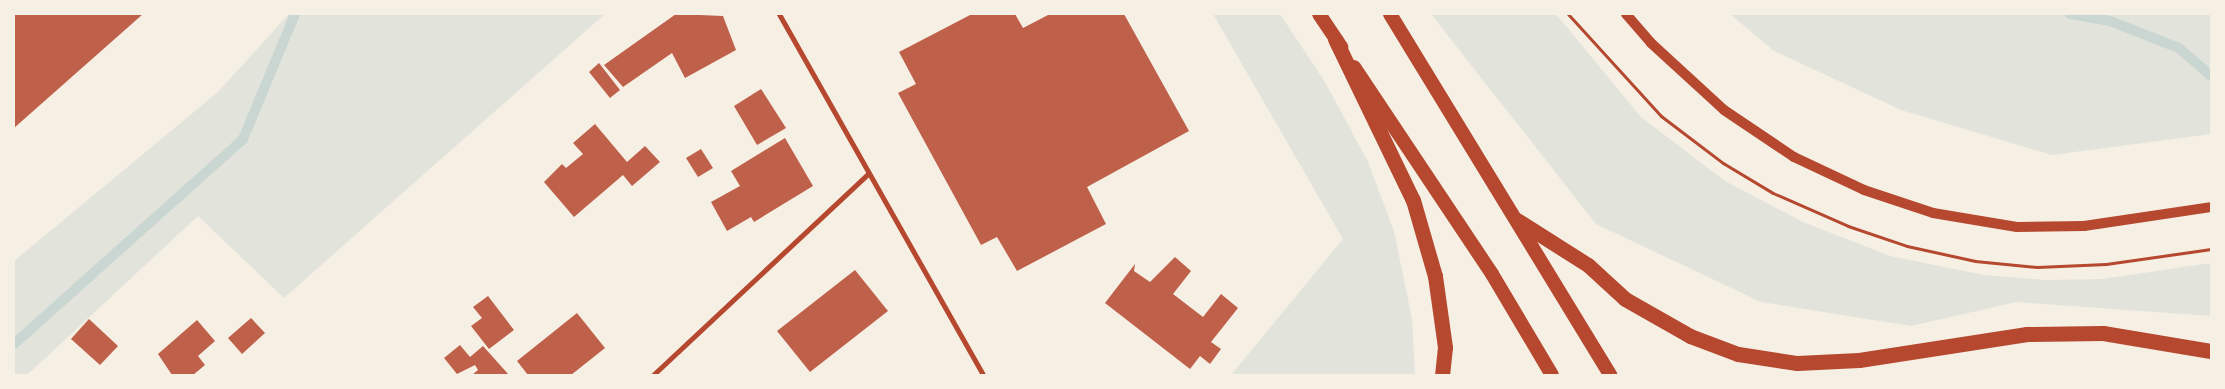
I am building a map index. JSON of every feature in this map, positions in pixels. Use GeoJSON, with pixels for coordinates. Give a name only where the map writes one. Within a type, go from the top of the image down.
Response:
{"type":"FeatureCollection","features":[{"type":"Feature","properties":{"kind":"highway"},"geometry":{"type":"LineString","coordinates":[[1319,14],[1492,274],[1552,375]]}},
{"type":"Feature","properties":{"kind":"highway"},"geometry":{"type":"LineString","coordinates":[[1390,14],[1610,375]]}},
{"type":"Feature","properties":{"kind":"highway"},"geometry":{"type":"LineString","coordinates":[[1336,39],[1413,200],[1435,276],[1445,347],[1442,375]]}},
{"type":"Feature","properties":{"kind":"highway"},"geometry":{"type":"LineString","coordinates":[[1517,220],[1588,265],[1625,299],[1690,336],[1738,354],[1797,363],[1859,360],[2027,334],[2094,333],[2211,351]]}},
{"type":"Feature","properties":{"kind":"main road"},"geometry":{"type":"LineString","coordinates":[[1626,14],[1650,44],[1724,110],[1794,157],[1864,190],[1933,213],[2016,227],[2084,226],[2211,207]]}},
{"type":"Feature","properties":{"kind":"street"},"geometry":{"type":"LineString","coordinates":[[779,14],[983,375]]}},
{"type":"Feature","properties":{"kind":"street"},"geometry":{"type":"LineString","coordinates":[[652,375],[868,174]]}},
{"type":"Feature","properties":{"kind":"shaded area"},"geometry":{"type":"Polygon","coordinates":[[[289,14],[605,14],[284,298],[198,216],[27,375],[14,375],[14,261],[218,92],[289,14]]]}},
{"type":"Feature","properties":{"kind":"shaded area"},"geometry":{"type":"Polygon","coordinates":[[[1213,14],[1280,14],[1325,82],[1367,160],[1394,231],[1412,319],[1415,375],[1231,375],[1343,239],[1213,14]]]}},
{"type":"Feature","properties":{"kind":"shaded area"},"geometry":{"type":"Polygon","coordinates":[[[1431,14],[1556,14],[1641,117],[1725,181],[1803,222],[1890,256],[1984,275],[2046,280],[2102,279],[2211,263],[2211,316],[2016,302],[1911,326],[1761,302],[1596,224],[1431,14]]]}},
{"type":"Feature","properties":{"kind":"shaded area"},"geometry":{"type":"Polygon","coordinates":[[[1730,14],[2211,14],[2211,134],[2052,155],[1901,110],[1774,51],[1730,14]]]}},
{"type":"Feature","properties":{"kind":"building"},"geometry":{"type":"Polygon","coordinates":[[[14,14],[143,14],[14,128],[14,14]]]}},
{"type":"Feature","properties":{"kind":"building"},"geometry":{"type":"Polygon","coordinates":[[[676,14],[723,16],[736,50],[685,78],[672,53],[623,87],[604,65],[676,14]]]}},
{"type":"Feature","properties":{"kind":"building"},"geometry":{"type":"Polygon","coordinates":[[[972,14],[1015,14],[1023,28],[1050,14],[1124,14],[1189,131],[1087,187],[1106,224],[1017,271],[997,237],[981,245],[898,93],[916,84],[899,52],[972,14]]]}},
{"type":"Feature","properties":{"kind":"building"},"geometry":{"type":"Polygon","coordinates":[[[599,63],[620,90],[610,98],[589,72],[599,63]]]}},
{"type":"Feature","properties":{"kind":"building"},"geometry":{"type":"Polygon","coordinates":[[[761,89],[786,128],[757,145],[734,106],[761,89]]]}},
{"type":"Feature","properties":{"kind":"building"},"geometry":{"type":"Polygon","coordinates":[[[595,124],[627,162],[645,146],[660,162],[632,186],[623,175],[574,217],[544,182],[562,164],[566,168],[583,154],[573,143],[595,124]]]}},
{"type":"Feature","properties":{"kind":"building"},"geometry":{"type":"Polygon","coordinates":[[[785,138],[813,186],[754,222],[751,217],[727,231],[711,202],[740,186],[731,171],[785,138]]]}},
{"type":"Feature","properties":{"kind":"building"},"geometry":{"type":"Polygon","coordinates":[[[701,149],[713,168],[698,177],[686,158],[701,149]]]}},
{"type":"Feature","properties":{"kind":"building"},"geometry":{"type":"Polygon","coordinates":[[[1175,257],[1191,271],[1173,294],[1203,317],[1221,294],[1238,308],[1211,342],[1221,349],[1210,364],[1200,356],[1190,369],[1105,303],[1135,264],[1134,271],[1150,282],[1175,257]]]}},
{"type":"Feature","properties":{"kind":"building"},"geometry":{"type":"Polygon","coordinates":[[[855,270],[888,311],[810,372],[777,331],[855,270]]]}},
{"type":"Feature","properties":{"kind":"building"},"geometry":{"type":"Polygon","coordinates":[[[488,296],[514,330],[489,349],[471,326],[482,318],[473,307],[488,296]]]}},
{"type":"Feature","properties":{"kind":"building"},"geometry":{"type":"Polygon","coordinates":[[[577,313],[605,348],[571,375],[528,375],[517,361],[577,313]]]}},
{"type":"Feature","properties":{"kind":"building"},"geometry":{"type":"Polygon","coordinates":[[[251,318],[265,333],[242,354],[228,338],[251,318]]]}},
{"type":"Feature","properties":{"kind":"building"},"geometry":{"type":"Polygon","coordinates":[[[89,319],[118,346],[100,365],[71,339],[89,319]]]}},
{"type":"Feature","properties":{"kind":"building"},"geometry":{"type":"Polygon","coordinates":[[[197,320],[215,341],[198,356],[205,365],[193,375],[172,375],[158,354],[197,320]]]}},
{"type":"Feature","properties":{"kind":"building"},"geometry":{"type":"Polygon","coordinates":[[[460,345],[470,357],[483,346],[509,375],[472,375],[478,370],[475,365],[457,374],[444,358],[460,345]]]}},
{"type":"Feature","properties":{"kind":"waterway"},"geometry":{"type":"LineString","coordinates":[[14,344],[243,139],[295,14]]}},
{"type":"Feature","properties":{"kind":"waterway"},"geometry":{"type":"LineString","coordinates":[[2070,14],[2110,21],[2179,48],[2211,76]]}}]}
